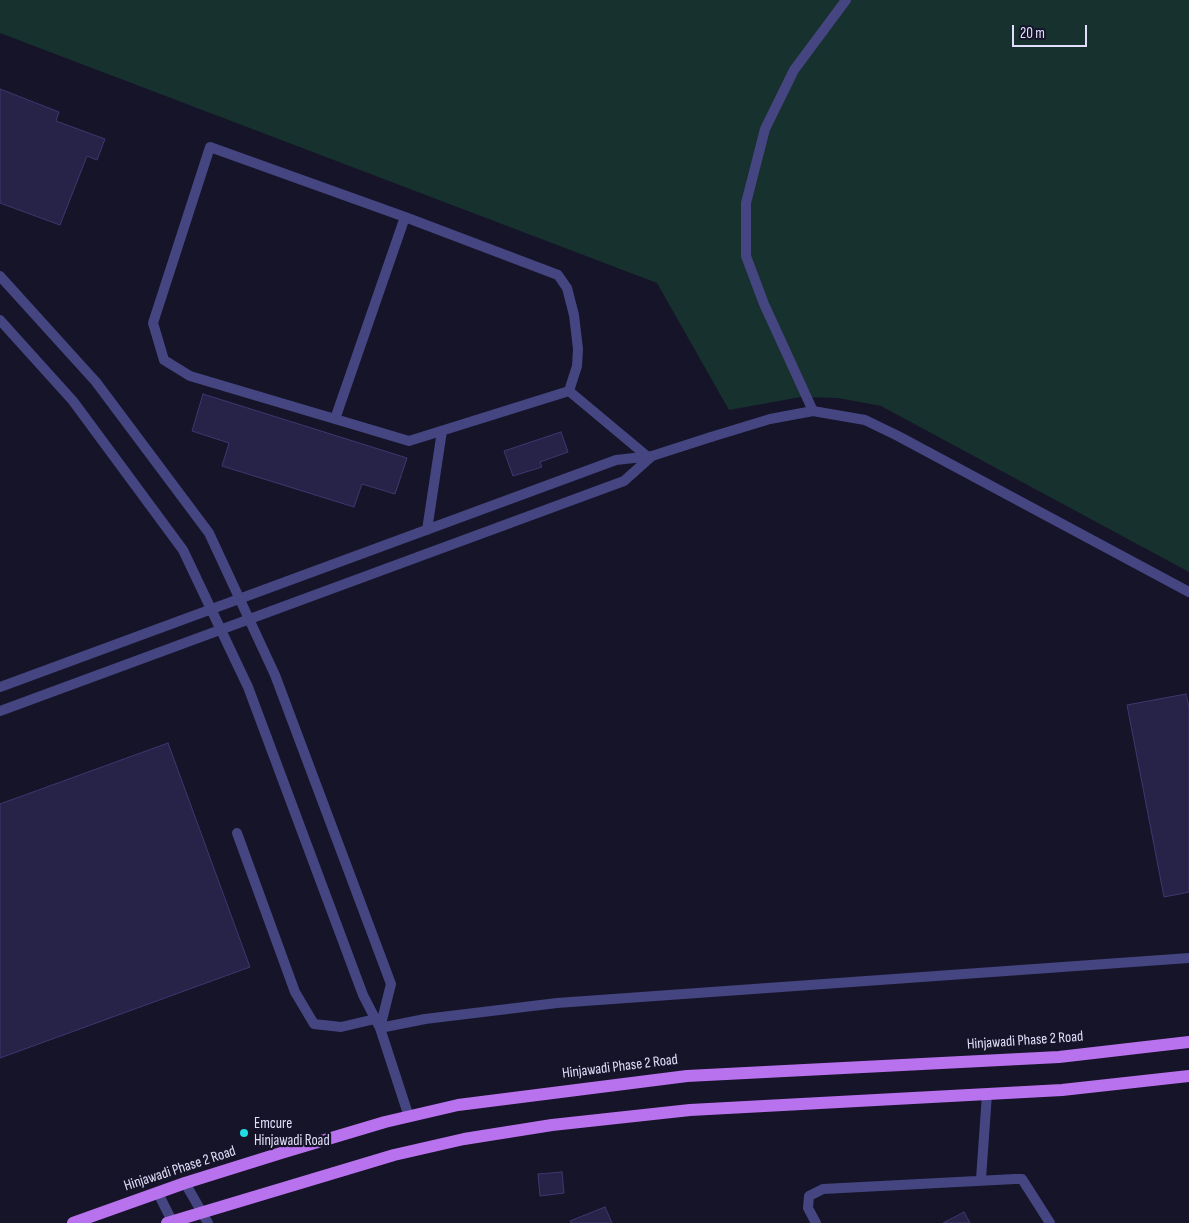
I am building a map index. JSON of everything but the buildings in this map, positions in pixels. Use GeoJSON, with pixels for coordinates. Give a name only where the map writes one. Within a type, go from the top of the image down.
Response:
{"type":"FeatureCollection","features":[{"type":"Feature","properties":{"kind":"main road","name":"Hinjawadi Phase 2 Road"},"geometry":{"type":"LineString","coordinates":[[73,1223],[185,1183],[385,1122],[458,1106],[520,1096],[687,1076],[1059,1057],[1189,1042]]}},
{"type":"Feature","properties":{"kind":"main road"},"geometry":{"type":"LineString","coordinates":[[171,1222],[205,1218],[394,1155],[464,1139],[513,1131],[690,1110],[1062,1090],[1189,1076]]}},
{"type":"Feature","properties":{"kind":"street"},"geometry":{"type":"LineString","coordinates":[[813,411],[764,304],[746,256],[746,203],[765,129],[794,70],[846,0]]}},
{"type":"Feature","properties":{"kind":"street"},"geometry":{"type":"LineString","coordinates":[[210,147],[405,217],[558,275],[566,288],[574,314],[578,349],[577,366],[569,391],[408,441],[190,376],[164,360],[153,323],[210,147]]}},
{"type":"Feature","properties":{"kind":"street"},"geometry":{"type":"LineString","coordinates":[[335,419],[405,217]]}},
{"type":"Feature","properties":{"kind":"street"},"geometry":{"type":"LineString","coordinates":[[0,276],[96,382],[203,525],[275,675],[391,984],[378,1023]]}},
{"type":"Feature","properties":{"kind":"street"},"geometry":{"type":"LineString","coordinates":[[0,320],[73,401],[183,550],[248,687],[363,995],[378,1023],[409,1117]]}},
{"type":"Feature","properties":{"kind":"street"},"geometry":{"type":"LineString","coordinates":[[569,391],[650,456]]}},
{"type":"Feature","properties":{"kind":"street"},"geometry":{"type":"LineString","coordinates":[[0,687],[616,460],[650,456],[770,419],[813,411],[865,420],[1189,592]]}},
{"type":"Feature","properties":{"kind":"street"},"geometry":{"type":"LineString","coordinates":[[427,530],[442,431]]}},
{"type":"Feature","properties":{"kind":"street"},"geometry":{"type":"LineString","coordinates":[[0,711],[624,481],[650,456]]}},
{"type":"Feature","properties":{"kind":"street"},"geometry":{"type":"LineString","coordinates":[[237,833],[294,992],[314,1024],[341,1027],[557,1003],[1049,970],[1189,958]]}},
{"type":"Feature","properties":{"kind":"street"},"geometry":{"type":"LineString","coordinates":[[981,1179],[987,1094]]}},
{"type":"Feature","properties":{"kind":"street"},"geometry":{"type":"LineString","coordinates":[[816,1223],[808,1208],[809,1196],[824,1188],[981,1179],[1022,1179],[1050,1223]]}},
{"type":"Feature","properties":{"kind":"street"},"geometry":{"type":"LineString","coordinates":[[185,1183],[205,1218]]}},
{"type":"Feature","properties":{"kind":"street"},"geometry":{"type":"LineString","coordinates":[[158,1193],[171,1222]]}},
{"type":"Feature","properties":{"kind":"green space"},"geometry":{"type":"Polygon","coordinates":[[[0,0],[1189,0],[1189,572],[881,406],[838,398],[801,397],[729,410],[657,283],[0,33],[0,0]]]}},
{"type":"Feature","properties":{"kind":"place","name":"Emcure Hinjawadi Road"},"geometry":{"type":"Point","coordinates":[244,1133]}}]}
